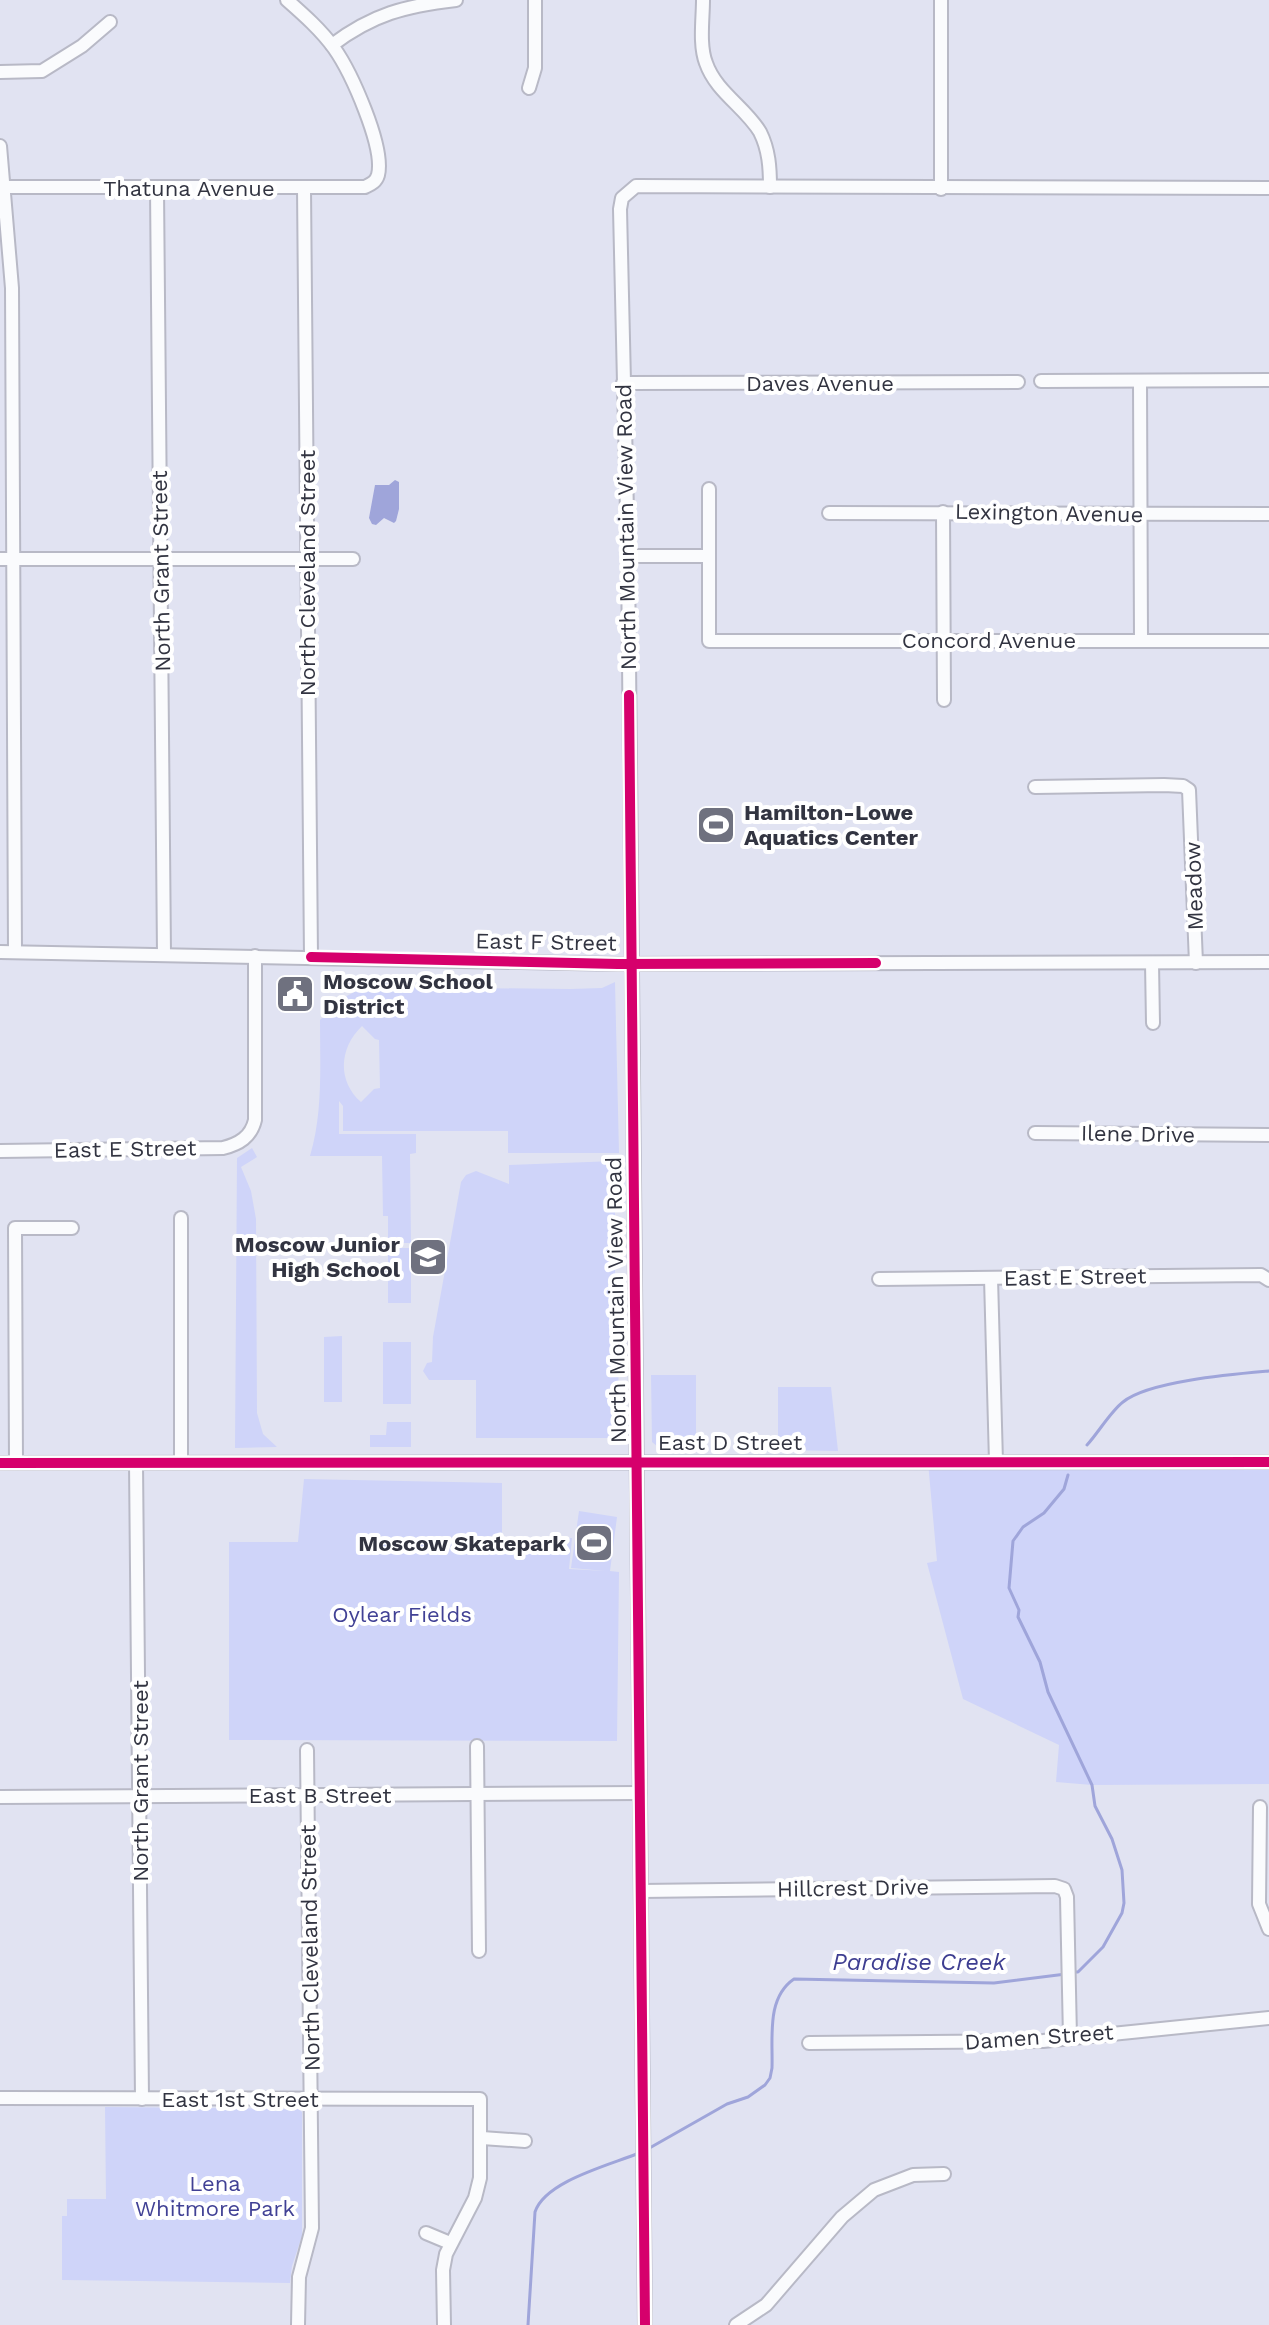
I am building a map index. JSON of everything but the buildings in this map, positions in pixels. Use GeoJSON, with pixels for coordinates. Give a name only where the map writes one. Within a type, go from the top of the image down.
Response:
{"type":"FeatureCollection","features":[{"type":"Feature","properties":{"kind":"street"},"geometry":{"type":"LineString","coordinates":[[287,0],[332,45],[363,23],[396,9],[456,0]]}},
{"type":"Feature","properties":{"kind":"street"},"geometry":{"type":"LineString","coordinates":[[529,88],[535,68],[535,0]]}},
{"type":"Feature","properties":{"kind":"street"},"geometry":{"type":"LineString","coordinates":[[703,0],[705,62],[721,89],[758,130],[766,146],[770,187],[1269,188]]}},
{"type":"Feature","properties":{"kind":"street"},"geometry":{"type":"LineString","coordinates":[[941,0],[941,189]]}},
{"type":"Feature","properties":{"kind":"street"},"geometry":{"type":"LineString","coordinates":[[0,72],[42,71],[82,46],[110,22]]}},
{"type":"Feature","properties":{"kind":"street","name":"Thatuna Avenue"},"geometry":{"type":"LineString","coordinates":[[2,187],[365,187],[374,183],[378,164],[361,96],[332,45]]}},
{"type":"Feature","properties":{"kind":"street"},"geometry":{"type":"LineString","coordinates":[[0,146],[12,288],[7,559],[15,952]]}},
{"type":"Feature","properties":{"kind":"street","name":"North Mountain View Road"},"geometry":{"type":"LineString","coordinates":[[645,2325],[628,556],[620,209],[622,198],[636,186],[770,187]]}},
{"type":"Feature","properties":{"kind":"street","name":"North Cleveland Street"},"geometry":{"type":"LineString","coordinates":[[304,188],[311,957]]}},
{"type":"Feature","properties":{"kind":"street","name":"North Grant Street"},"geometry":{"type":"LineString","coordinates":[[157,189],[164,954]]}},
{"type":"Feature","properties":{"kind":"street"},"geometry":{"type":"LineString","coordinates":[[1041,381],[1269,380]]}},
{"type":"Feature","properties":{"kind":"street","name":"Daves Avenue"},"geometry":{"type":"LineString","coordinates":[[623,383],[1018,382]]}},
{"type":"Feature","properties":{"kind":"street"},"geometry":{"type":"LineString","coordinates":[[1140,382],[1141,641]]}},
{"type":"Feature","properties":{"kind":"street"},"geometry":{"type":"LineString","coordinates":[[628,556],[709,556],[709,489]]}},
{"type":"Feature","properties":{"kind":"street"},"geometry":{"type":"LineString","coordinates":[[943,512],[944,700]]}},
{"type":"Feature","properties":{"kind":"street","name":"Lexington Avenue"},"geometry":{"type":"LineString","coordinates":[[829,513],[1269,514]]}},
{"type":"Feature","properties":{"kind":"street","name":"Concord Avenue"},"geometry":{"type":"LineString","coordinates":[[709,556],[709,641],[1269,641]]}},
{"type":"Feature","properties":{"kind":"street"},"geometry":{"type":"LineString","coordinates":[[7,559],[353,559]]}},
{"type":"Feature","properties":{"kind":"street","name":"Meadow"},"geometry":{"type":"LineString","coordinates":[[1035,787],[1183,786],[1191,795],[1196,963]]}},
{"type":"Feature","properties":{"kind":"street"},"geometry":{"type":"LineString","coordinates":[[0,797],[14,796]]}},
{"type":"Feature","properties":{"kind":"street","name":"East F Street"},"geometry":{"type":"LineString","coordinates":[[0,952],[632,964],[1269,962]]}},
{"type":"Feature","properties":{"kind":"street","name":"East E Street"},"geometry":{"type":"LineString","coordinates":[[0,1151],[223,1148],[237,1145],[247,1136],[255,1120],[255,956]]}},
{"type":"Feature","properties":{"kind":"street"},"geometry":{"type":"LineString","coordinates":[[1152,963],[1153,1023]]}},
{"type":"Feature","properties":{"kind":"street","name":"Ilene Drive"},"geometry":{"type":"LineString","coordinates":[[1035,1133],[1269,1135]]}},
{"type":"Feature","properties":{"kind":"street"},"geometry":{"type":"LineString","coordinates":[[181,1218],[181,1462]]}},
{"type":"Feature","properties":{"kind":"street"},"geometry":{"type":"LineString","coordinates":[[16,1463],[15,1228],[72,1228]]}},
{"type":"Feature","properties":{"kind":"street","name":"East E Street"},"geometry":{"type":"LineString","coordinates":[[879,1279],[1261,1275],[1269,1280]]}},
{"type":"Feature","properties":{"kind":"street"},"geometry":{"type":"LineString","coordinates":[[991,1278],[996,1462]]}},
{"type":"Feature","properties":{"kind":"street"},"geometry":{"type":"LineString","coordinates":[[0,1291],[16,1291]]}},
{"type":"Feature","properties":{"kind":"street","name":"East D Street"},"geometry":{"type":"LineString","coordinates":[[0,1463],[1269,1462]]}},
{"type":"Feature","properties":{"kind":"street","name":"North Grant Street"},"geometry":{"type":"LineString","coordinates":[[136,1463],[142,2099]]}},
{"type":"Feature","properties":{"kind":"street"},"geometry":{"type":"LineString","coordinates":[[477,1746],[479,1951]]}},
{"type":"Feature","properties":{"kind":"street","name":"North Cleveland Street"},"geometry":{"type":"LineString","coordinates":[[298,2325],[299,2277],[312,2228],[307,1750]]}},
{"type":"Feature","properties":{"kind":"street","name":"East B Street"},"geometry":{"type":"LineString","coordinates":[[0,1797],[640,1793]]}},
{"type":"Feature","properties":{"kind":"street"},"geometry":{"type":"LineString","coordinates":[[1260,1807],[1259,1904],[1269,1929]]}},
{"type":"Feature","properties":{"kind":"street","name":"Hillcrest Drive"},"geometry":{"type":"LineString","coordinates":[[641,1891],[1055,1886],[1064,1889],[1067,1897],[1070,2037]]}},
{"type":"Feature","properties":{"kind":"street","name":"Damen Street"},"geometry":{"type":"LineString","coordinates":[[809,2043],[1043,2041],[1269,2018]]}},
{"type":"Feature","properties":{"kind":"street","name":"East 1st Street"},"geometry":{"type":"LineString","coordinates":[[0,2098],[480,2099],[482,2138]]}},
{"type":"Feature","properties":{"kind":"street"},"geometry":{"type":"LineString","coordinates":[[444,2325],[443,2270],[450,2243],[475,2198],[480,2178],[482,2138],[525,2141]]}},
{"type":"Feature","properties":{"kind":"street"},"geometry":{"type":"LineString","coordinates":[[736,2325],[766,2305],[842,2217],[874,2190],[913,2175],[944,2174]]}},
{"type":"Feature","properties":{"kind":"street"},"geometry":{"type":"LineString","coordinates":[[426,2233],[450,2243]]}},
{"type":"Feature","properties":{"kind":"green space"},"geometry":{"type":"Polygon","coordinates":[[[615,982],[619,1153],[508,1153],[508,1131],[343,1131],[343,1106],[339,1101],[339,1134],[416,1134],[416,1153],[410,1154],[411,1243],[388,1243],[388,1216],[383,1216],[382,1156],[310,1156],[319,1106],[320,1020],[345,997],[369,984],[374,987],[602,988],[615,982]],[[362,1026],[345,1054],[348,1084],[361,1102],[374,1089],[380,1088],[379,1040],[362,1026]]]}},
{"type":"Feature","properties":{"kind":"green space"},"geometry":{"type":"Polygon","coordinates":[[[252,1148],[257,1157],[241,1167],[251,1191],[256,1219],[257,1413],[263,1434],[277,1447],[235,1448],[237,1158],[252,1148]]]}},
{"type":"Feature","properties":{"kind":"green space"},"geometry":{"type":"Polygon","coordinates":[[[615,1161],[615,1356],[619,1357],[617,1438],[476,1438],[476,1380],[429,1380],[423,1371],[427,1363],[432,1362],[433,1337],[461,1182],[466,1175],[476,1171],[509,1184],[509,1165],[615,1161]]]}},
{"type":"Feature","properties":{"kind":"green space"},"geometry":{"type":"Polygon","coordinates":[[[388,1248],[411,1248],[411,1303],[388,1303],[388,1248]]]}},
{"type":"Feature","properties":{"kind":"green space"},"geometry":{"type":"Polygon","coordinates":[[[342,1336],[342,1402],[324,1402],[324,1337],[342,1336]]]}},
{"type":"Feature","properties":{"kind":"green space"},"geometry":{"type":"Polygon","coordinates":[[[383,1342],[411,1342],[411,1404],[383,1404],[383,1342]]]}},
{"type":"Feature","properties":{"kind":"green space"},"geometry":{"type":"Polygon","coordinates":[[[651,1375],[696,1375],[696,1450],[662,1450],[652,1442],[651,1375]]]}},
{"type":"Feature","properties":{"kind":"green space"},"geometry":{"type":"Polygon","coordinates":[[[778,1387],[831,1387],[838,1451],[778,1450],[778,1387]]]}},
{"type":"Feature","properties":{"kind":"green space"},"geometry":{"type":"Polygon","coordinates":[[[387,1422],[411,1422],[411,1447],[370,1447],[370,1435],[386,1435],[387,1422]]]}},
{"type":"Feature","properties":{"kind":"green space"},"geometry":{"type":"Polygon","coordinates":[[[928,1462],[1269,1462],[1269,1784],[1092,1785],[1056,1782],[1059,1745],[963,1699],[927,1563],[937,1561],[928,1462]]]}},
{"type":"Feature","properties":{"kind":"green space","name":"Oylear Fields"},"geometry":{"type":"Polygon","coordinates":[[[304,1479],[502,1483],[502,1538],[572,1538],[569,1569],[606,1571],[571,1568],[579,1511],[617,1517],[610,1571],[619,1572],[617,1741],[229,1740],[229,1542],[298,1542],[304,1479]]]}},
{"type":"Feature","properties":{"kind":"green space","name":"Lena Whitmore Park"},"geometry":{"type":"Polygon","coordinates":[[[105,2107],[298,2109],[302,2112],[302,2236],[290,2283],[62,2280],[62,2216],[67,2216],[67,2199],[106,2199],[105,2107]]]}},
{"type":"Feature","properties":{"kind":"shaded area"},"geometry":{"type":"Polygon","coordinates":[[[395,480],[399,482],[396,521],[394,523],[384,518],[376,525],[372,524],[369,518],[375,485],[389,485],[395,480]]]}},
{"type":"Feature","properties":{"kind":"waterway","name":"Paradise Creek"},"geometry":{"type":"LineString","coordinates":[[1087,1445],[1118,1406],[1135,1395],[1193,1380],[1269,1371]]}},
{"type":"Feature","properties":{"kind":"waterway","name":"Paradise Creek"},"geometry":{"type":"LineString","coordinates":[[1068,1475],[1064,1489],[1044,1513],[1023,1527],[1013,1541],[1009,1588],[1019,1610],[1018,1617],[1040,1662],[1048,1692],[1092,1785],[1095,1806],[1112,1839],[1122,1870],[1122,1913],[1103,1947],[1078,1972],[1073,1972]]}},
{"type":"Feature","properties":{"kind":"waterway","name":"Paradise Creek"},"geometry":{"type":"LineString","coordinates":[[646,2150],[765,2085],[772,2068],[775,2008],[785,1987],[794,1979],[994,1983],[1066,1974]]}},
{"type":"Feature","properties":{"kind":"waterway","name":"Paradise Creek"},"geometry":{"type":"LineString","coordinates":[[528,2325],[535,2212],[541,2201],[551,2191],[580,2175],[639,2153]]}},
{"type":"Feature","properties":{"kind":"cycle path"},"geometry":{"type":"LineString","coordinates":[[629,695],[645,2325]]}},
{"type":"Feature","properties":{"kind":"cycle path"},"geometry":{"type":"LineString","coordinates":[[311,957],[618,964],[876,963]]}},
{"type":"Feature","properties":{"kind":"cycle path"},"geometry":{"type":"LineString","coordinates":[[0,1463],[1269,1462]]}},
{"type":"Feature","properties":{"kind":"place","name":"Hamilton-Lowe Aquatics Center"},"geometry":{"type":"Point","coordinates":[716,825]}},
{"type":"Feature","properties":{"kind":"place","name":"Moscow School District"},"geometry":{"type":"Point","coordinates":[295,994]}},
{"type":"Feature","properties":{"kind":"place","name":"Moscow Junior High School"},"geometry":{"type":"Point","coordinates":[428,1257]}},
{"type":"Feature","properties":{"kind":"place","name":"Moscow Skatepark"},"geometry":{"type":"Point","coordinates":[594,1543]}}]}
